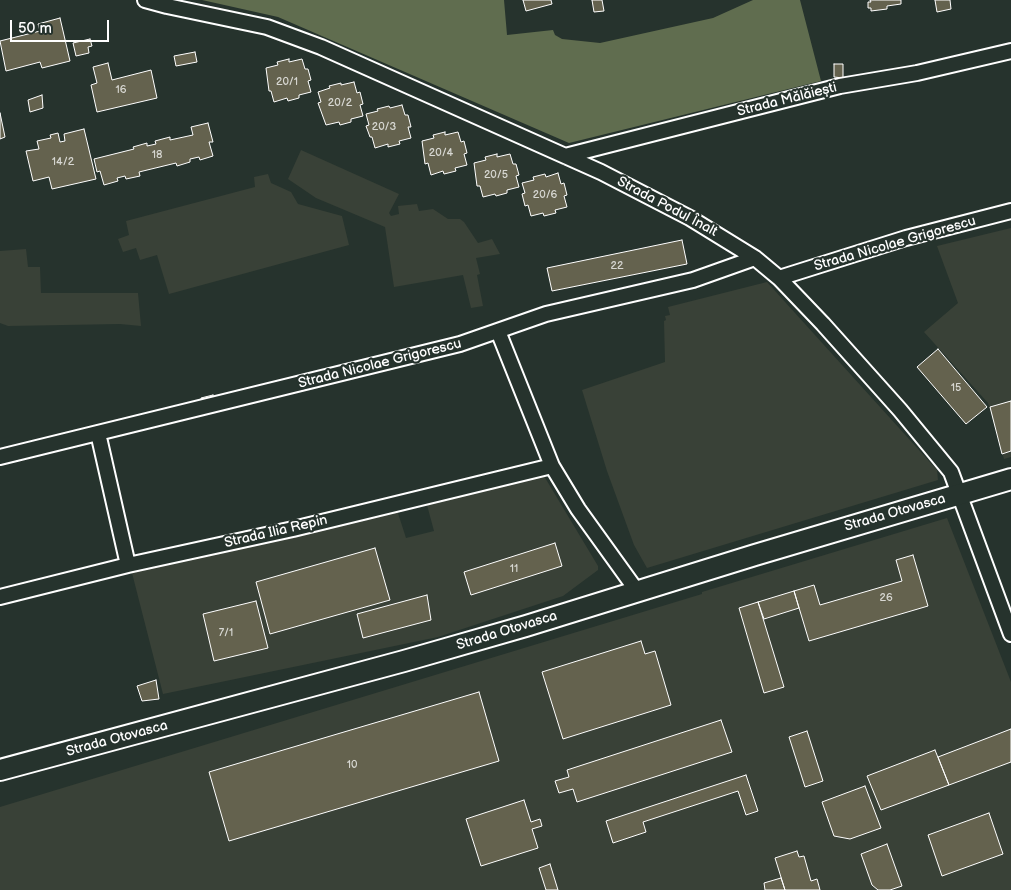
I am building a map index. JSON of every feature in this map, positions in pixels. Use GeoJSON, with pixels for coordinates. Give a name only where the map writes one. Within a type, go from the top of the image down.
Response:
{"type":"FeatureCollection","features":[{"type":"Feature","properties":{"kind":"street","name":"Strada Podul Înalt"},"geometry":{"type":"LineString","coordinates":[[145,0],[267,27],[321,47],[565,156],[665,204],[755,258],[779,278],[900,410],[951,472],[1011,634]]}},
{"type":"Feature","properties":{"kind":"street","name":"Strada Mălăiești"},"geometry":{"type":"LineString","coordinates":[[565,156],[840,86],[917,73],[1011,51]]}},
{"type":"Feature","properties":{"kind":"street","name":"Strada Nicolae Grigorescu"},"geometry":{"type":"LineString","coordinates":[[779,278],[906,238],[1011,211]]}},
{"type":"Feature","properties":{"kind":"street","name":"Strada Nicolae Grigorescu"},"geometry":{"type":"LineString","coordinates":[[0,457],[460,344],[546,314],[693,280],[755,258]]}},
{"type":"Feature","properties":{"kind":"street"},"geometry":{"type":"LineString","coordinates":[[498,331],[552,466],[578,509],[637,591]]}},
{"type":"Feature","properties":{"kind":"street"},"geometry":{"type":"LineString","coordinates":[[98,433],[128,565]]}},
{"type":"Feature","properties":{"kind":"street","name":"Strada Ilia Repin"},"geometry":{"type":"LineString","coordinates":[[0,597],[128,565],[293,529],[552,466]]}},
{"type":"Feature","properties":{"kind":"street","name":"Strada Otovasca"},"geometry":{"type":"LineString","coordinates":[[0,770],[414,659],[1011,479]]}},
{"type":"Feature","properties":{"kind":"shaded area"},"geometry":{"type":"Polygon","coordinates":[[[301,150],[399,194],[389,213],[391,216],[399,214],[398,206],[417,204],[419,211],[433,209],[448,219],[460,219],[478,243],[492,239],[500,254],[476,258],[480,274],[477,275],[483,306],[471,308],[463,275],[394,287],[385,227],[316,198],[288,179],[301,150]]]}},
{"type":"Feature","properties":{"kind":"shaded area"},"geometry":{"type":"Polygon","coordinates":[[[268,174],[271,183],[291,192],[298,204],[342,216],[349,245],[169,294],[157,255],[140,260],[136,248],[123,252],[118,239],[129,235],[126,221],[255,187],[254,177],[268,174]]]}},
{"type":"Feature","properties":{"kind":"shaded area"},"geometry":{"type":"Polygon","coordinates":[[[1011,228],[1011,457],[1004,459],[988,403],[924,332],[958,303],[937,246],[1011,228]]]}},
{"type":"Feature","properties":{"kind":"shaded area"},"geometry":{"type":"Polygon","coordinates":[[[26,249],[28,267],[40,267],[41,293],[138,293],[141,326],[120,324],[8,326],[0,323],[0,251],[26,249]]]}},
{"type":"Feature","properties":{"kind":"shaded area"},"geometry":{"type":"Polygon","coordinates":[[[767,282],[937,470],[938,480],[647,568],[634,545],[607,471],[582,390],[665,362],[664,321],[666,320],[665,316],[670,315],[668,307],[767,282]]]}},
{"type":"Feature","properties":{"kind":"shaded area"},"geometry":{"type":"Polygon","coordinates":[[[544,476],[598,566],[598,570],[563,596],[438,637],[163,694],[132,573],[397,510],[406,538],[434,531],[427,505],[544,476]]]}},
{"type":"Feature","properties":{"kind":"shaded area"},"geometry":{"type":"Polygon","coordinates":[[[947,518],[1011,682],[1011,890],[0,890],[0,807],[947,518]]]}},
{"type":"Feature","properties":{"kind":"green space"},"geometry":{"type":"Polygon","coordinates":[[[202,0],[504,0],[507,35],[553,30],[555,35],[562,39],[600,43],[713,18],[753,0],[800,0],[821,81],[569,143],[278,17],[202,0]]]}},
{"type":"Feature","properties":{"kind":"building"},"geometry":{"type":"Polygon","coordinates":[[[523,0],[551,0],[552,4],[526,11],[523,0]]]}},
{"type":"Feature","properties":{"kind":"building"},"geometry":{"type":"Polygon","coordinates":[[[592,0],[602,0],[604,11],[594,12],[592,0]]]}},
{"type":"Feature","properties":{"kind":"building"},"geometry":{"type":"Polygon","coordinates":[[[870,0],[901,0],[901,4],[887,6],[887,9],[871,11],[871,8],[868,8],[870,0]]]}},
{"type":"Feature","properties":{"kind":"building"},"geometry":{"type":"Polygon","coordinates":[[[935,0],[950,0],[951,9],[937,12],[935,0]]]}},
{"type":"Feature","properties":{"kind":"building"},"geometry":{"type":"Polygon","coordinates":[[[60,18],[70,61],[42,68],[40,62],[6,71],[0,41],[40,31],[38,24],[60,18]]]}},
{"type":"Feature","properties":{"kind":"building"},"geometry":{"type":"Polygon","coordinates":[[[90,39],[92,46],[88,47],[89,53],[76,56],[73,43],[90,39]]]}},
{"type":"Feature","properties":{"kind":"building"},"geometry":{"type":"Polygon","coordinates":[[[195,52],[197,62],[176,66],[174,56],[195,52]]]}},
{"type":"Feature","properties":{"kind":"building"},"geometry":{"type":"Polygon","coordinates":[[[289,59],[289,62],[302,59],[305,69],[308,69],[311,80],[308,81],[311,92],[299,95],[299,98],[288,101],[287,98],[274,102],[271,91],[269,91],[266,68],[278,65],[277,62],[289,59]]]}},
{"type":"Feature","properties":{"kind":"building"},"geometry":{"type":"Polygon","coordinates":[[[108,63],[112,80],[151,70],[157,98],[97,112],[91,85],[97,83],[93,67],[108,63]]]}},
{"type":"Feature","properties":{"kind":"building"},"geometry":{"type":"Polygon","coordinates":[[[834,64],[843,64],[843,78],[834,77],[834,64]]]}},
{"type":"Feature","properties":{"kind":"building"},"geometry":{"type":"Polygon","coordinates":[[[354,82],[357,93],[360,92],[363,104],[360,105],[363,116],[351,119],[351,122],[340,125],[339,122],[326,125],[318,103],[321,102],[318,92],[330,88],[329,86],[354,82]]]}},
{"type":"Feature","properties":{"kind":"building"},"geometry":{"type":"Polygon","coordinates":[[[42,95],[43,108],[30,112],[28,100],[42,95]]]}},
{"type":"Feature","properties":{"kind":"building"},"geometry":{"type":"Polygon","coordinates":[[[402,105],[405,115],[408,115],[411,127],[408,127],[411,138],[399,141],[400,144],[388,147],[388,144],[375,148],[366,126],[369,125],[366,114],[389,106],[390,108],[402,105]]]}},
{"type":"Feature","properties":{"kind":"building"},"geometry":{"type":"Polygon","coordinates":[[[0,113],[5,137],[0,139],[0,113]]]}},
{"type":"Feature","properties":{"kind":"building"},"geometry":{"type":"Polygon","coordinates":[[[208,123],[213,142],[209,142],[213,156],[200,160],[199,157],[190,159],[190,162],[177,166],[176,163],[139,172],[140,176],[126,179],[125,176],[117,178],[118,181],[104,185],[100,171],[97,172],[94,159],[134,149],[133,147],[147,143],[147,146],[156,144],[155,141],[170,137],[170,140],[193,135],[191,127],[208,123]]]}},
{"type":"Feature","properties":{"kind":"building"},"geometry":{"type":"Polygon","coordinates":[[[84,129],[96,179],[52,189],[49,177],[33,181],[26,151],[39,149],[37,141],[51,138],[50,135],[58,133],[60,142],[65,141],[64,134],[84,129]]]}},
{"type":"Feature","properties":{"kind":"building"},"geometry":{"type":"Polygon","coordinates":[[[445,132],[445,135],[458,132],[461,142],[464,141],[467,153],[464,154],[467,165],[455,168],[456,171],[444,174],[443,171],[431,175],[428,163],[425,164],[422,141],[434,138],[433,135],[445,132]]]}},
{"type":"Feature","properties":{"kind":"building"},"geometry":{"type":"Polygon","coordinates":[[[497,154],[497,157],[510,154],[513,164],[516,164],[519,175],[516,176],[519,187],[507,190],[507,193],[483,197],[480,186],[477,186],[474,163],[486,160],[485,157],[497,154]]]}},
{"type":"Feature","properties":{"kind":"building"},"geometry":{"type":"Polygon","coordinates":[[[558,173],[561,184],[564,183],[567,195],[564,196],[567,207],[555,210],[556,213],[544,216],[543,213],[531,216],[528,205],[525,206],[522,194],[525,193],[522,183],[534,180],[533,177],[545,174],[546,177],[558,173]]]}},
{"type":"Feature","properties":{"kind":"building"},"geometry":{"type":"Polygon","coordinates":[[[682,240],[687,264],[552,291],[547,268],[682,240]]]}},
{"type":"Feature","properties":{"kind":"building"},"geometry":{"type":"Polygon","coordinates":[[[938,349],[987,407],[966,424],[917,367],[938,349]]]}},
{"type":"Feature","properties":{"kind":"building"},"geometry":{"type":"Polygon","coordinates":[[[213,395],[214,400],[202,403],[201,398],[213,395]]]}},
{"type":"Feature","properties":{"kind":"building"},"geometry":{"type":"Polygon","coordinates":[[[1011,401],[1011,451],[1002,454],[990,407],[1011,401]]]}},
{"type":"Feature","properties":{"kind":"building"},"geometry":{"type":"Polygon","coordinates":[[[555,543],[562,566],[471,595],[464,572],[555,543]]]}},
{"type":"Feature","properties":{"kind":"building"},"geometry":{"type":"Polygon","coordinates":[[[375,548],[390,600],[270,634],[256,582],[375,548]]]}},
{"type":"Feature","properties":{"kind":"building"},"geometry":{"type":"Polygon","coordinates":[[[913,555],[928,606],[809,641],[794,591],[814,585],[820,605],[902,581],[896,560],[913,555]]]}},
{"type":"Feature","properties":{"kind":"building"},"geometry":{"type":"Polygon","coordinates":[[[794,591],[799,608],[764,619],[758,602],[794,591]]]}},
{"type":"Feature","properties":{"kind":"building"},"geometry":{"type":"Polygon","coordinates":[[[427,595],[431,620],[363,638],[357,614],[427,595]]]}},
{"type":"Feature","properties":{"kind":"building"},"geometry":{"type":"Polygon","coordinates":[[[256,601],[268,648],[214,661],[203,614],[256,601]]]}},
{"type":"Feature","properties":{"kind":"building"},"geometry":{"type":"Polygon","coordinates":[[[758,602],[784,687],[764,693],[739,608],[758,602]]]}},
{"type":"Feature","properties":{"kind":"building"},"geometry":{"type":"Polygon","coordinates":[[[641,641],[645,654],[655,651],[671,705],[563,739],[542,672],[641,641]]]}},
{"type":"Feature","properties":{"kind":"building"},"geometry":{"type":"Polygon","coordinates":[[[156,680],[159,699],[142,701],[137,686],[156,680]]]}},
{"type":"Feature","properties":{"kind":"building"},"geometry":{"type":"Polygon","coordinates":[[[479,692],[499,761],[229,841],[209,772],[479,692]]]}},
{"type":"Feature","properties":{"kind":"building"},"geometry":{"type":"Polygon","coordinates":[[[721,720],[732,752],[577,802],[573,789],[559,793],[555,781],[569,777],[567,770],[721,720]]]}},
{"type":"Feature","properties":{"kind":"building"},"geometry":{"type":"Polygon","coordinates":[[[1011,729],[1011,762],[949,785],[938,757],[1011,729]]]}},
{"type":"Feature","properties":{"kind":"building"},"geometry":{"type":"Polygon","coordinates":[[[807,731],[823,781],[805,787],[789,737],[807,731]]]}},
{"type":"Feature","properties":{"kind":"building"},"geometry":{"type":"Polygon","coordinates":[[[935,750],[949,785],[881,810],[867,776],[935,750]]]}},
{"type":"Feature","properties":{"kind":"building"},"geometry":{"type":"Polygon","coordinates":[[[746,775],[758,811],[746,815],[738,791],[643,822],[646,832],[613,843],[606,821],[746,775]]]}},
{"type":"Feature","properties":{"kind":"building"},"geometry":{"type":"Polygon","coordinates":[[[865,786],[881,828],[850,839],[834,836],[822,802],[865,786]]]}},
{"type":"Feature","properties":{"kind":"building"},"geometry":{"type":"Polygon","coordinates":[[[524,800],[531,822],[540,819],[542,826],[532,829],[538,848],[481,866],[466,819],[524,800]]]}},
{"type":"Feature","properties":{"kind":"building"},"geometry":{"type":"Polygon","coordinates":[[[989,813],[1003,854],[942,876],[928,835],[989,813]]]}},
{"type":"Feature","properties":{"kind":"building"},"geometry":{"type":"Polygon","coordinates":[[[887,844],[902,886],[890,890],[878,890],[872,885],[861,854],[887,844]]]}},
{"type":"Feature","properties":{"kind":"building"},"geometry":{"type":"Polygon","coordinates":[[[797,851],[799,857],[804,856],[811,881],[817,879],[820,890],[785,890],[775,858],[797,851]]]}},
{"type":"Feature","properties":{"kind":"building"},"geometry":{"type":"Polygon","coordinates":[[[550,864],[558,890],[546,890],[539,868],[550,864]]]}},
{"type":"Feature","properties":{"kind":"building"},"geometry":{"type":"Polygon","coordinates":[[[781,878],[785,890],[765,890],[764,883],[781,878]]]}}]}
